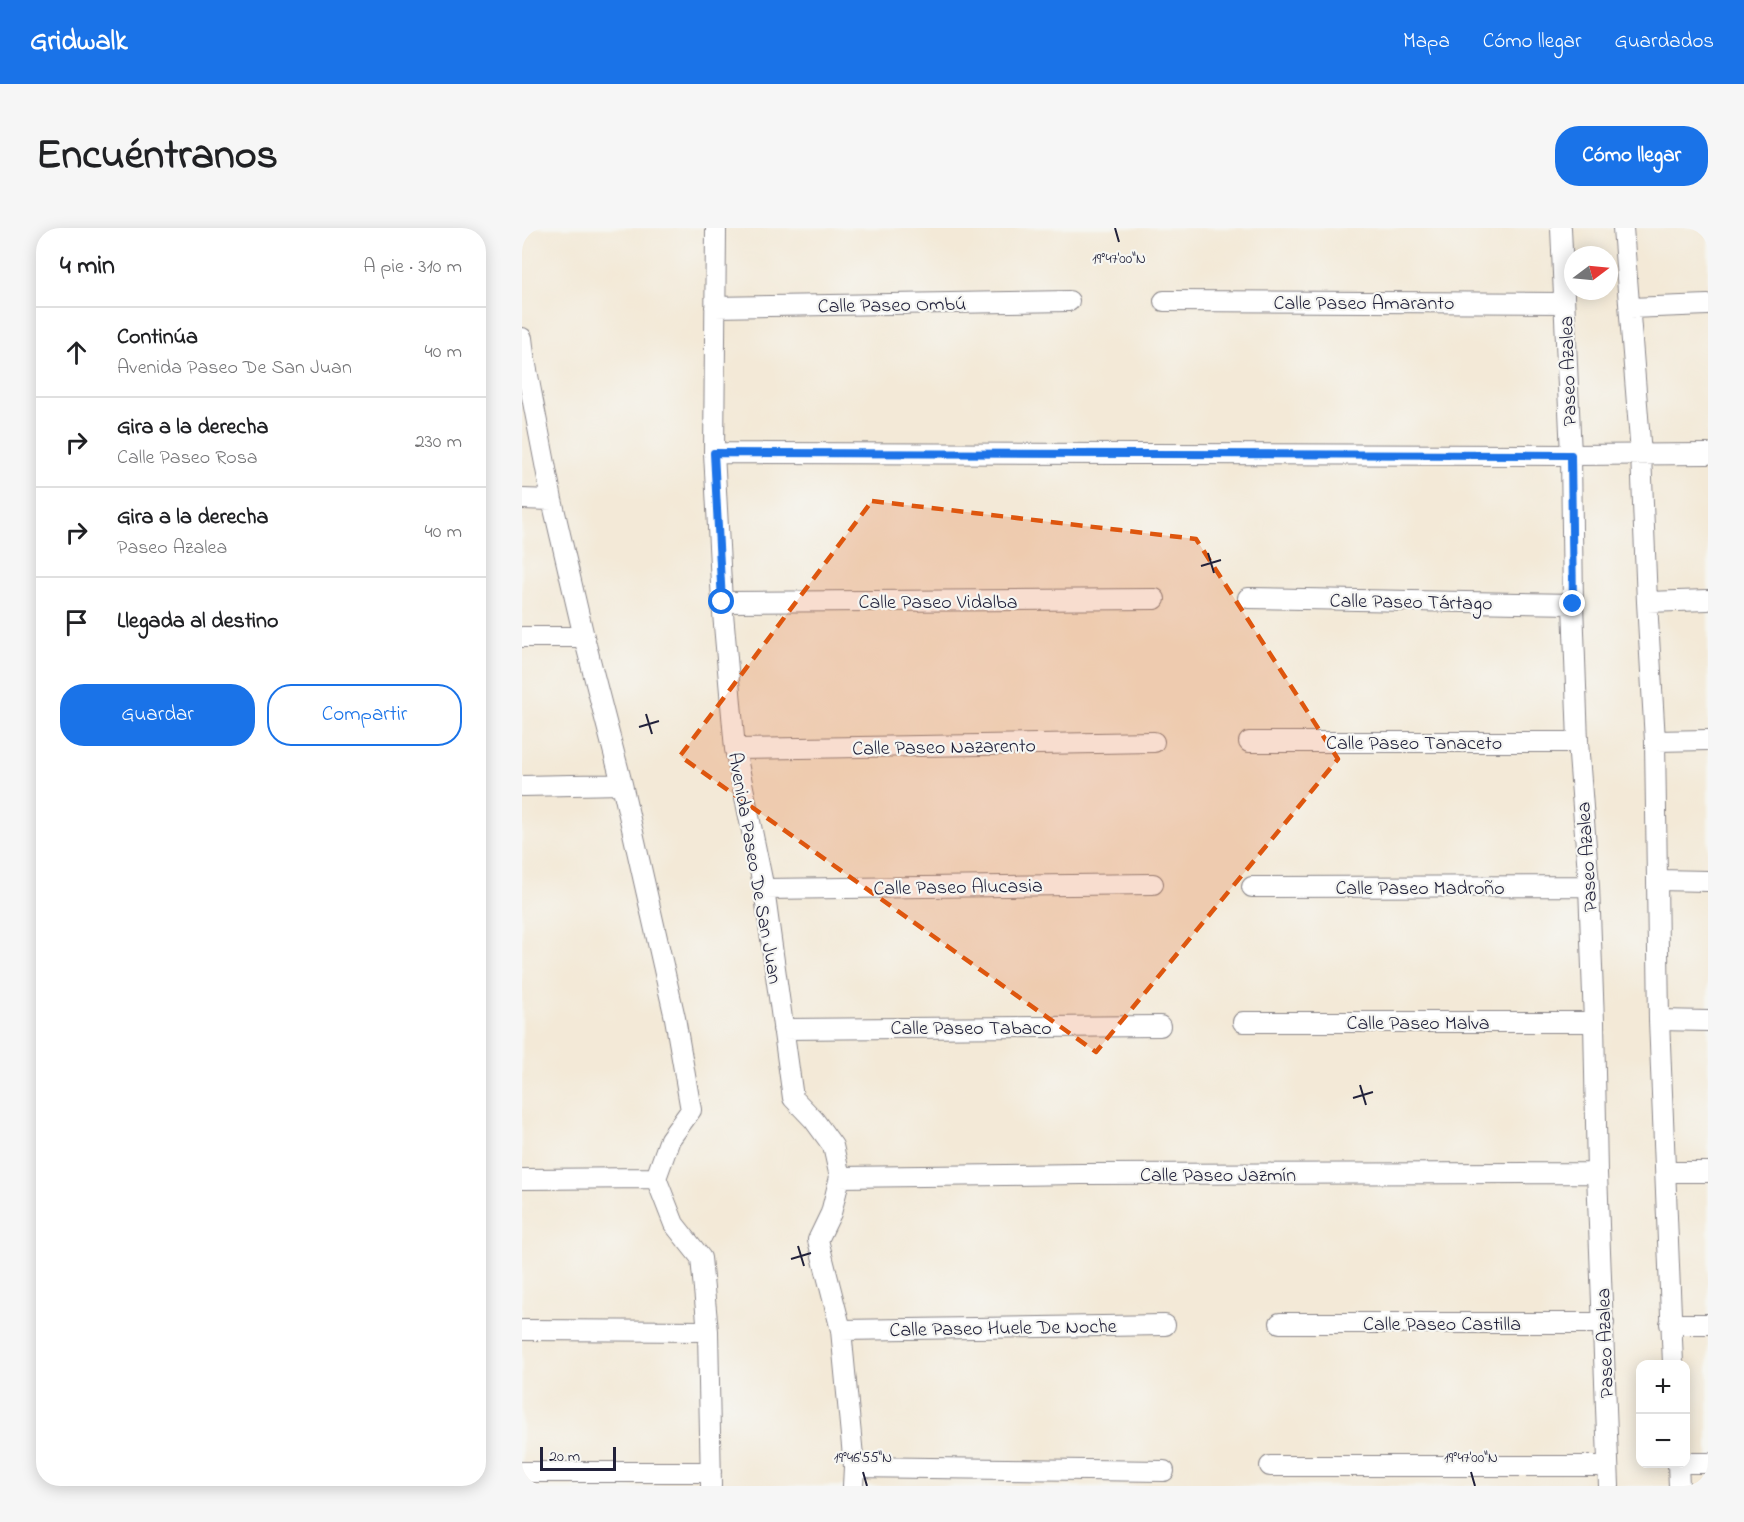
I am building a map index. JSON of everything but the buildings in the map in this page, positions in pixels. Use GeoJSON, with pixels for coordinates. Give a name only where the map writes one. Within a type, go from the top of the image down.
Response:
{"type":"FeatureCollection","features":[{"type":"Feature","properties":{"kind":"street","name":"Avenida Paseo De San Juan"},"geometry":{"type":"LineString","coordinates":[[716,228],[714,453],[722,602],[735,749],[764,889],[793,1098],[814,1120],[833,1146],[840,1177],[831,1213],[818,1240],[841,1330],[854,1477]]}},
{"type":"Feature","properties":{"kind":"street","name":"Paseo Azalea"},"geometry":{"type":"LineString","coordinates":[[1561,228],[1571,455],[1578,742],[1589,886],[1609,1486]]}},
{"type":"Feature","properties":{"kind":"street"},"geometry":{"type":"LineString","coordinates":[[1623,228],[1641,454],[1656,741],[1659,1020],[1673,1360]]}},
{"type":"Feature","properties":{"kind":"street","name":"Calle Paseo Ombú"},"geometry":{"type":"LineString","coordinates":[[716,307],[1069,301]]}},
{"type":"Feature","properties":{"kind":"street","name":"Calle Paseo Amaranto"},"geometry":{"type":"LineString","coordinates":[[1164,301],[1564,303]]}},
{"type":"Feature","properties":{"kind":"street"},"geometry":{"type":"LineString","coordinates":[[1630,308],[1708,305]]}},
{"type":"Feature","properties":{"kind":"street"},"geometry":{"type":"LineString","coordinates":[[522,1472],[711,1479],[708,1331],[701,1258],[674,1224],[656,1178],[670,1139],[691,1110],[675,1018],[622,784],[552,500],[523,350]]}},
{"type":"Feature","properties":{"kind":"street"},"geometry":{"type":"LineString","coordinates":[[714,453],[1708,454]]}},
{"type":"Feature","properties":{"kind":"street"},"geometry":{"type":"LineString","coordinates":[[522,499],[552,500]]}},
{"type":"Feature","properties":{"kind":"street","name":"Calle Paseo Tártago"},"geometry":{"type":"LineString","coordinates":[[1248,598],[1573,604]]}},
{"type":"Feature","properties":{"kind":"street","name":"Calle Paseo Vidalba"},"geometry":{"type":"LineString","coordinates":[[722,602],[1155,599]]}},
{"type":"Feature","properties":{"kind":"street"},"geometry":{"type":"LineString","coordinates":[[1647,603],[1708,600]]}},
{"type":"Feature","properties":{"kind":"street"},"geometry":{"type":"LineString","coordinates":[[522,637],[584,637]]}},
{"type":"Feature","properties":{"kind":"street"},"geometry":{"type":"LineString","coordinates":[[1656,741],[1708,740]]}},
{"type":"Feature","properties":{"kind":"street","name":"Calle Paseo Nazarento"},"geometry":{"type":"LineString","coordinates":[[735,749],[1154,742]]}},
{"type":"Feature","properties":{"kind":"street","name":"Calle Paseo Tanaceto"},"geometry":{"type":"LineString","coordinates":[[1249,742],[1578,742]]}},
{"type":"Feature","properties":{"kind":"street"},"geometry":{"type":"LineString","coordinates":[[522,786],[622,784]]}},
{"type":"Feature","properties":{"kind":"street"},"geometry":{"type":"LineString","coordinates":[[1658,880],[1708,881]]}},
{"type":"Feature","properties":{"kind":"street","name":"Calle Paseo Alucasia"},"geometry":{"type":"LineString","coordinates":[[764,889],[1153,884]]}},
{"type":"Feature","properties":{"kind":"street","name":"Calle Paseo Madroño"},"geometry":{"type":"LineString","coordinates":[[1252,887],[1589,886]]}},
{"type":"Feature","properties":{"kind":"street"},"geometry":{"type":"LineString","coordinates":[[1659,1020],[1708,1021]]}},
{"type":"Feature","properties":{"kind":"street","name":"Calle Paseo Malva"},"geometry":{"type":"LineString","coordinates":[[1243,1022],[1594,1022]]}},
{"type":"Feature","properties":{"kind":"street","name":"Calle Paseo Tabaco"},"geometry":{"type":"LineString","coordinates":[[783,1029],[1160,1026]]}},
{"type":"Feature","properties":{"kind":"street"},"geometry":{"type":"LineString","coordinates":[[1666,1172],[1708,1172]]}},
{"type":"Feature","properties":{"kind":"street","name":"Calle Paseo Jazmín"},"geometry":{"type":"LineString","coordinates":[[840,1177],[1597,1173]]}},
{"type":"Feature","properties":{"kind":"street"},"geometry":{"type":"LineString","coordinates":[[522,1179],[656,1178]]}},
{"type":"Feature","properties":{"kind":"street","name":"Calle Paseo Castilla"},"geometry":{"type":"LineString","coordinates":[[1280,1323],[1604,1323]]}},
{"type":"Feature","properties":{"kind":"street"},"geometry":{"type":"LineString","coordinates":[[1670,1324],[1708,1324]]}},
{"type":"Feature","properties":{"kind":"street","name":"Calle Paseo Huele De Noche"},"geometry":{"type":"LineString","coordinates":[[841,1330],[1165,1325]]}},
{"type":"Feature","properties":{"kind":"street"},"geometry":{"type":"LineString","coordinates":[[522,1330],[708,1331]]}},
{"type":"Feature","properties":{"kind":"street"},"geometry":{"type":"LineString","coordinates":[[1690,1464],[1708,1463]]}},
{"type":"Feature","properties":{"kind":"street"},"geometry":{"type":"LineString","coordinates":[[1270,1466],[1608,1466]]}},
{"type":"Feature","properties":{"kind":"street"},"geometry":{"type":"LineString","coordinates":[[1678,1468],[1679,1486]]}},
{"type":"Feature","properties":{"kind":"street"},"geometry":{"type":"LineString","coordinates":[[854,1477],[1164,1471]]}},
{"type":"Feature","properties":{"kind":"highlighted area"},"geometry":{"type":"Polygon","coordinates":[[[872,501],[1196,539],[1338,759],[1096,1052],[680,756],[872,501]]]}},
{"type":"Feature","properties":{"kind":"route"},"geometry":{"type":"LineString","coordinates":[[722,602],[714,453],[1571,455],[1573,604]]}}]}
